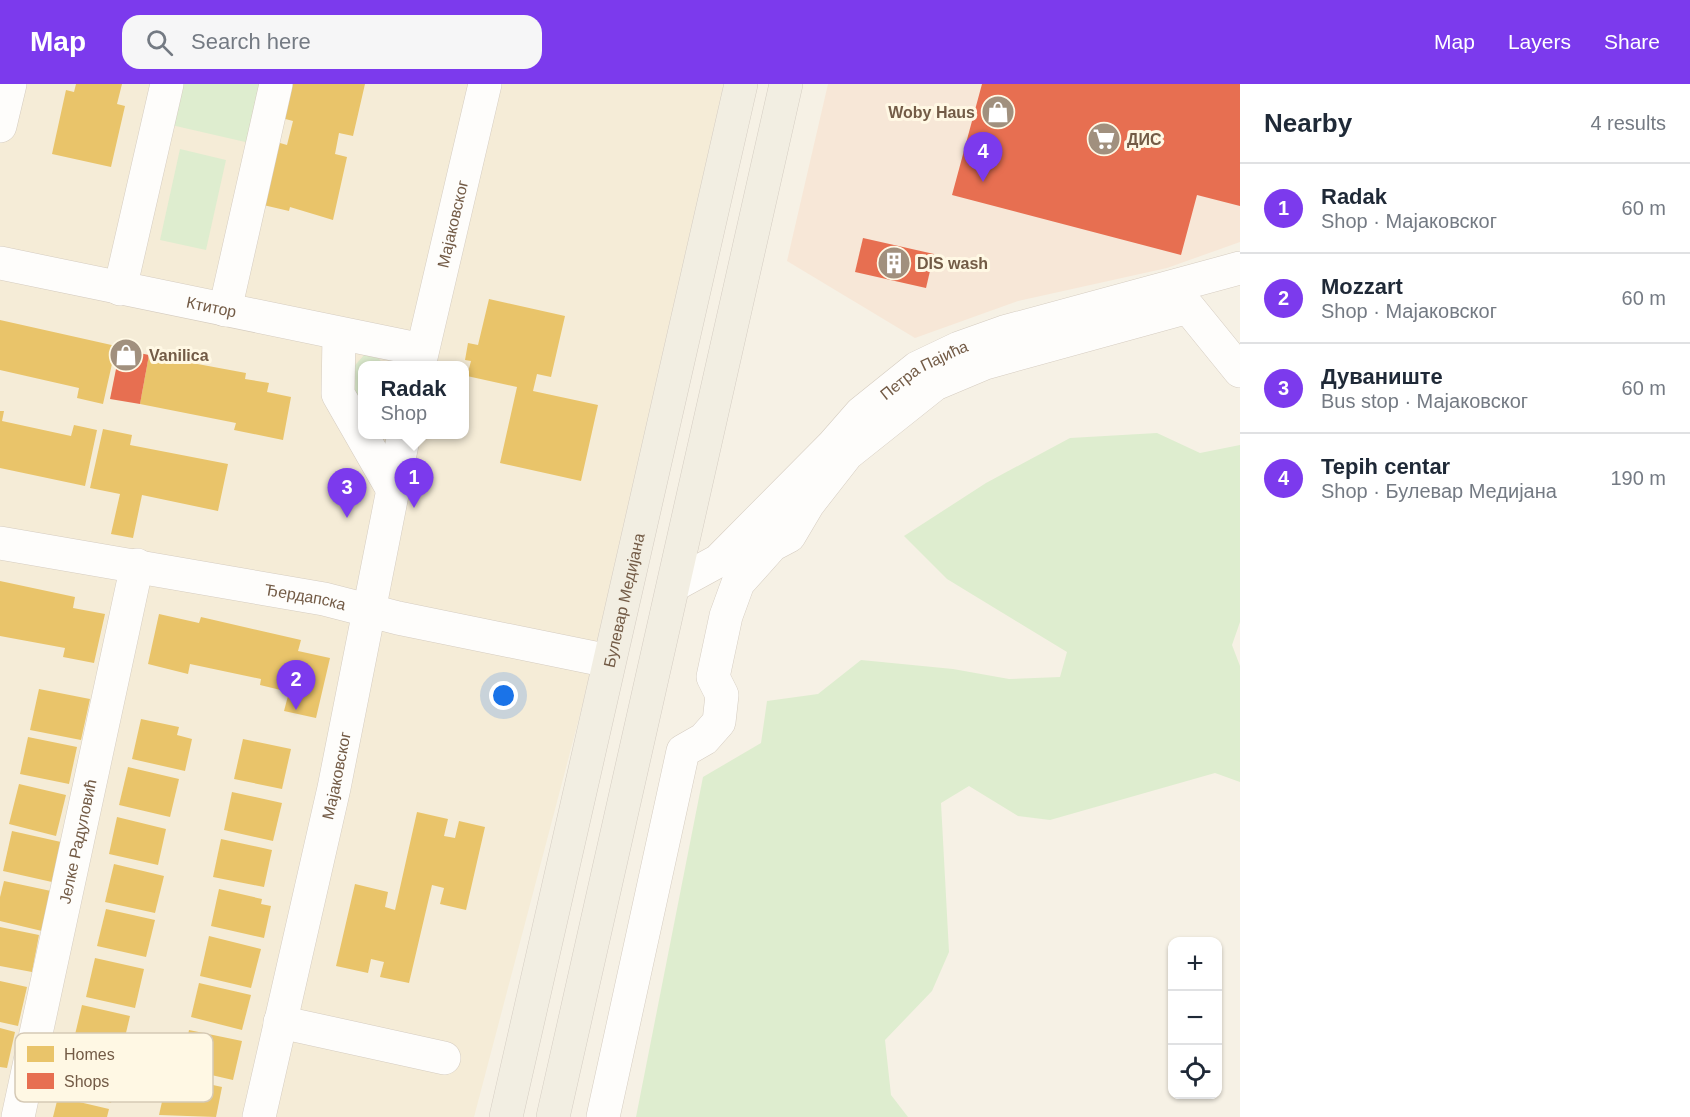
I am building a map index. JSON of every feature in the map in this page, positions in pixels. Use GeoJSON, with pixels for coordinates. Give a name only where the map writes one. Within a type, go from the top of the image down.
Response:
{"type":"FeatureCollection","features":[{"type":"Feature","properties":{"kind":"main road","name":"Булевар Медијана"},"geometry":{"type":"LineString","coordinates":[[506,1117],[741,84]]}},
{"type":"Feature","properties":{"kind":"main road"},"geometry":{"type":"LineString","coordinates":[[553,1117],[786,84]]}},
{"type":"Feature","properties":{"kind":"street"},"geometry":{"type":"LineString","coordinates":[[0,126],[10,84]]}},
{"type":"Feature","properties":{"kind":"street"},"geometry":{"type":"LineString","coordinates":[[120,289],[167,84]]}},
{"type":"Feature","properties":{"kind":"street"},"geometry":{"type":"LineString","coordinates":[[225,310],[276,84]]}},
{"type":"Feature","properties":{"kind":"street","name":"Мајаковског"},"geometry":{"type":"LineString","coordinates":[[420,358],[485,84]]}},
{"type":"Feature","properties":{"kind":"street","name":"Ктитор"},"geometry":{"type":"LineString","coordinates":[[0,263],[339,335],[420,358]]}},
{"type":"Feature","properties":{"kind":"street","name":"Петра Пајића"},"geometry":{"type":"LineString","coordinates":[[674,585],[718,561],[816,463],[861,413],[917,368],[958,348],[1004,332],[1240,268]]}},
{"type":"Feature","properties":{"kind":"street"},"geometry":{"type":"LineString","coordinates":[[603,1117],[683,751],[704,739],[719,723],[722,695],[713,677],[726,616],[738,583],[772,545],[789,536],[808,504],[847,454],[935,384],[965,371],[986,363],[1188,307],[1240,371]]}},
{"type":"Feature","properties":{"kind":"street"},"geometry":{"type":"LineString","coordinates":[[339,335],[338,394],[358,429]]}},
{"type":"Feature","properties":{"kind":"street"},"geometry":{"type":"LineString","coordinates":[[364,439],[393,490]]}},
{"type":"Feature","properties":{"kind":"street","name":"Мајаковског"},"geometry":{"type":"LineString","coordinates":[[259,1117],[334,788],[403,439]]}},
{"type":"Feature","properties":{"kind":"street","name":"Ђердапска"},"geometry":{"type":"LineString","coordinates":[[0,543],[137,565],[370,609],[398,618],[609,661]]}},
{"type":"Feature","properties":{"kind":"street","name":"Јелке Радуловић"},"geometry":{"type":"LineString","coordinates":[[36,1033],[137,565]]}},
{"type":"Feature","properties":{"kind":"street"},"geometry":{"type":"LineString","coordinates":[[280,1022],[444,1058]]}},
{"type":"Feature","properties":{"kind":"street","name":"Јелке Радуловић"},"geometry":{"type":"LineString","coordinates":[[18,1117],[21,1102]]}},
{"type":"Feature","properties":{"kind":"shaded area"},"geometry":{"type":"Polygon","coordinates":[[[0,84],[731,84],[652,441],[474,1117],[0,1117],[0,84]]]}},
{"type":"Feature","properties":{"kind":"shaded area"},"geometry":{"type":"Polygon","coordinates":[[[828,84],[1240,84],[1240,242],[1167,268],[1018,301],[915,338],[787,261],[828,84]]]}},
{"type":"Feature","properties":{"kind":"green space"},"geometry":{"type":"Polygon","coordinates":[[[177,84],[267,84],[254,144],[167,124],[177,84]]]}},
{"type":"Feature","properties":{"kind":"green space"},"geometry":{"type":"Polygon","coordinates":[[[180,149],[226,160],[206,250],[160,240],[180,149]]]}},
{"type":"Feature","properties":{"kind":"green space"},"geometry":{"type":"Polygon","coordinates":[[[365,354],[375,354],[381,361],[359,361],[365,354]]]}},
{"type":"Feature","properties":{"kind":"green space"},"geometry":{"type":"Polygon","coordinates":[[[358,362],[358,398],[349,372],[358,362]]]}},
{"type":"Feature","properties":{"kind":"green space"},"geometry":{"type":"Polygon","coordinates":[[[1157,433],[1200,453],[1240,445],[1240,622],[1232,645],[1240,666],[1240,782],[1215,773],[1050,820],[1018,816],[969,786],[941,803],[949,952],[932,991],[885,1040],[891,1095],[908,1117],[636,1117],[703,777],[761,743],[767,701],[818,694],[861,660],[953,669],[1009,679],[1060,677],[1067,652],[947,579],[904,536],[986,483],[1070,438],[1157,433]]]}},
{"type":"Feature","properties":{"kind":"building: Homes"},"geometry":{"type":"Polygon","coordinates":[[[76,84],[122,84],[117,104],[125,106],[111,167],[52,154],[66,90],[74,92],[76,84]]]}},
{"type":"Feature","properties":{"kind":"building: Homes"},"geometry":{"type":"Polygon","coordinates":[[[286,84],[365,84],[353,136],[339,133],[335,154],[347,157],[333,220],[290,207],[289,211],[259,204],[273,141],[287,145],[293,121],[278,117],[286,84]]]}},
{"type":"Feature","properties":{"kind":"building: Homes"},"geometry":{"type":"Polygon","coordinates":[[[489,299],[565,316],[551,377],[537,374],[533,391],[598,405],[581,481],[500,463],[517,387],[469,376],[471,361],[465,360],[468,343],[478,345],[489,299]]]}},
{"type":"Feature","properties":{"kind":"building: Homes"},"geometry":{"type":"Polygon","coordinates":[[[0,320],[116,346],[103,404],[77,398],[79,388],[0,370],[0,320]]]}},
{"type":"Feature","properties":{"kind":"building: Homes"},"geometry":{"type":"Polygon","coordinates":[[[149,355],[246,373],[245,379],[269,383],[267,392],[291,397],[283,440],[234,430],[236,423],[140,404],[149,355]]]}},
{"type":"Feature","properties":{"kind":"building: Homes"},"geometry":{"type":"Polygon","coordinates":[[[0,411],[4,411],[2,421],[71,436],[74,425],[97,430],[85,486],[0,468],[0,411]]]}},
{"type":"Feature","properties":{"kind":"building: Homes"},"geometry":{"type":"Polygon","coordinates":[[[103,429],[132,435],[130,445],[228,464],[218,511],[142,495],[133,538],[111,534],[120,494],[90,488],[103,429]]]}},
{"type":"Feature","properties":{"kind":"building: Homes"},"geometry":{"type":"Polygon","coordinates":[[[0,581],[75,597],[73,608],[105,614],[94,663],[63,657],[65,648],[0,636],[0,581]]]}},
{"type":"Feature","properties":{"kind":"building: Homes"},"geometry":{"type":"Polygon","coordinates":[[[159,614],[199,623],[201,617],[301,640],[298,651],[330,658],[316,718],[284,711],[289,692],[260,685],[261,679],[190,664],[188,674],[148,664],[159,614]]]}},
{"type":"Feature","properties":{"kind":"building: Homes"},"geometry":{"type":"Polygon","coordinates":[[[39,689],[90,699],[81,740],[30,730],[39,689]]]}},
{"type":"Feature","properties":{"kind":"building: Homes"},"geometry":{"type":"Polygon","coordinates":[[[141,719],[179,727],[177,735],[192,739],[185,771],[132,759],[141,719]]]}},
{"type":"Feature","properties":{"kind":"building: Homes"},"geometry":{"type":"Polygon","coordinates":[[[28,737],[77,747],[69,784],[20,774],[28,737]]]}},
{"type":"Feature","properties":{"kind":"building: Homes"},"geometry":{"type":"Polygon","coordinates":[[[243,739],[291,749],[282,789],[234,779],[243,739]]]}},
{"type":"Feature","properties":{"kind":"building: Homes"},"geometry":{"type":"Polygon","coordinates":[[[128,767],[179,779],[170,817],[119,805],[128,767]]]}},
{"type":"Feature","properties":{"kind":"building: Homes"},"geometry":{"type":"Polygon","coordinates":[[[19,784],[66,795],[56,836],[9,824],[19,784]]]}},
{"type":"Feature","properties":{"kind":"building: Homes"},"geometry":{"type":"Polygon","coordinates":[[[232,792],[282,803],[273,841],[224,830],[232,792]]]}},
{"type":"Feature","properties":{"kind":"building: Homes"},"geometry":{"type":"Polygon","coordinates":[[[417,812],[448,819],[444,836],[455,838],[459,821],[485,827],[466,910],[440,904],[444,888],[432,885],[409,983],[380,977],[384,962],[371,959],[368,973],[336,966],[355,884],[388,892],[385,907],[395,910],[417,812]]]}},
{"type":"Feature","properties":{"kind":"building: Homes"},"geometry":{"type":"Polygon","coordinates":[[[117,817],[166,829],[158,865],[109,854],[117,817]]]}},
{"type":"Feature","properties":{"kind":"building: Homes"},"geometry":{"type":"Polygon","coordinates":[[[12,831],[61,842],[52,882],[3,871],[12,831]]]}},
{"type":"Feature","properties":{"kind":"building: Homes"},"geometry":{"type":"Polygon","coordinates":[[[221,839],[272,850],[264,887],[213,877],[221,839]]]}},
{"type":"Feature","properties":{"kind":"building: Homes"},"geometry":{"type":"Polygon","coordinates":[[[114,864],[164,876],[155,913],[105,902],[114,864]]]}},
{"type":"Feature","properties":{"kind":"building: Homes"},"geometry":{"type":"Polygon","coordinates":[[[4,881],[51,891],[42,931],[0,921],[0,897],[4,881]]]}},
{"type":"Feature","properties":{"kind":"building: Homes"},"geometry":{"type":"Polygon","coordinates":[[[219,889],[262,899],[261,904],[271,906],[264,938],[211,926],[219,889]]]}},
{"type":"Feature","properties":{"kind":"building: Homes"},"geometry":{"type":"Polygon","coordinates":[[[106,909],[155,920],[146,957],[97,946],[106,909]]]}},
{"type":"Feature","properties":{"kind":"building: Homes"},"geometry":{"type":"Polygon","coordinates":[[[0,927],[39,935],[32,972],[0,966],[0,927]]]}},
{"type":"Feature","properties":{"kind":"building: Homes"},"geometry":{"type":"Polygon","coordinates":[[[209,936],[261,949],[251,988],[200,976],[209,936]]]}},
{"type":"Feature","properties":{"kind":"building: Homes"},"geometry":{"type":"Polygon","coordinates":[[[95,958],[144,969],[135,1008],[86,997],[95,958]]]}},
{"type":"Feature","properties":{"kind":"building: Homes"},"geometry":{"type":"Polygon","coordinates":[[[0,981],[27,987],[18,1026],[0,1022],[0,981]]]}},
{"type":"Feature","properties":{"kind":"building: Homes"},"geometry":{"type":"Polygon","coordinates":[[[199,983],[251,995],[242,1030],[191,1017],[199,983]]]}},
{"type":"Feature","properties":{"kind":"building: Homes"},"geometry":{"type":"Polygon","coordinates":[[[82,1005],[130,1016],[126,1033],[75,1033],[82,1005]]]}},
{"type":"Feature","properties":{"kind":"building: Homes"},"geometry":{"type":"Polygon","coordinates":[[[0,1028],[15,1032],[7,1068],[0,1067],[0,1028]]]}},
{"type":"Feature","properties":{"kind":"building: Homes"},"geometry":{"type":"Polygon","coordinates":[[[189,1030],[203,1033],[188,1033],[189,1030]]]}},
{"type":"Feature","properties":{"kind":"building: Homes"},"geometry":{"type":"Polygon","coordinates":[[[213,1035],[242,1041],[233,1080],[213,1075],[213,1035]]]}},
{"type":"Feature","properties":{"kind":"building: Homes"},"geometry":{"type":"Polygon","coordinates":[[[213,1085],[222,1087],[216,1117],[159,1115],[162,1102],[213,1102],[213,1085]]]}},
{"type":"Feature","properties":{"kind":"building: Homes"},"geometry":{"type":"Polygon","coordinates":[[[57,1102],[79,1102],[109,1109],[107,1117],[53,1117],[57,1102]]]}},
{"type":"Feature","properties":{"kind":"building: Shops","name":"ДИС"},"geometry":{"type":"Polygon","coordinates":[[[982,84],[1240,84],[1240,206],[1197,195],[1181,255],[952,195],[982,84]]]}},
{"type":"Feature","properties":{"kind":"building: Shops","name":"DIS wash"},"geometry":{"type":"Polygon","coordinates":[[[863,238],[934,254],[926,288],[855,272],[863,238]]]}},
{"type":"Feature","properties":{"kind":"building: Shops"},"geometry":{"type":"Polygon","coordinates":[[[120,349],[149,355],[140,404],[110,399],[120,349]]]}},
{"type":"Feature","properties":{"kind":"place","name":"Woby Haus"},"geometry":{"type":"Point","coordinates":[998,112]}},
{"type":"Feature","properties":{"kind":"place","name":"ДИС"},"geometry":{"type":"Point","coordinates":[1104,139]}},
{"type":"Feature","properties":{"kind":"place","name":"Tepih centar"},"geometry":{"type":"Point","coordinates":[983,182]}},
{"type":"Feature","properties":{"kind":"place","name":"DIS wash"},"geometry":{"type":"Point","coordinates":[894,263]}},
{"type":"Feature","properties":{"kind":"place","name":"Vanilica"},"geometry":{"type":"Point","coordinates":[126,355]}},
{"type":"Feature","properties":{"kind":"place","name":"Radak"},"geometry":{"type":"Point","coordinates":[414,508]}},
{"type":"Feature","properties":{"kind":"place","name":"Дуваниште"},"geometry":{"type":"Point","coordinates":[347,518]}},
{"type":"Feature","properties":{"kind":"place","name":"Mozzart"},"geometry":{"type":"Point","coordinates":[296,710]}}]}
